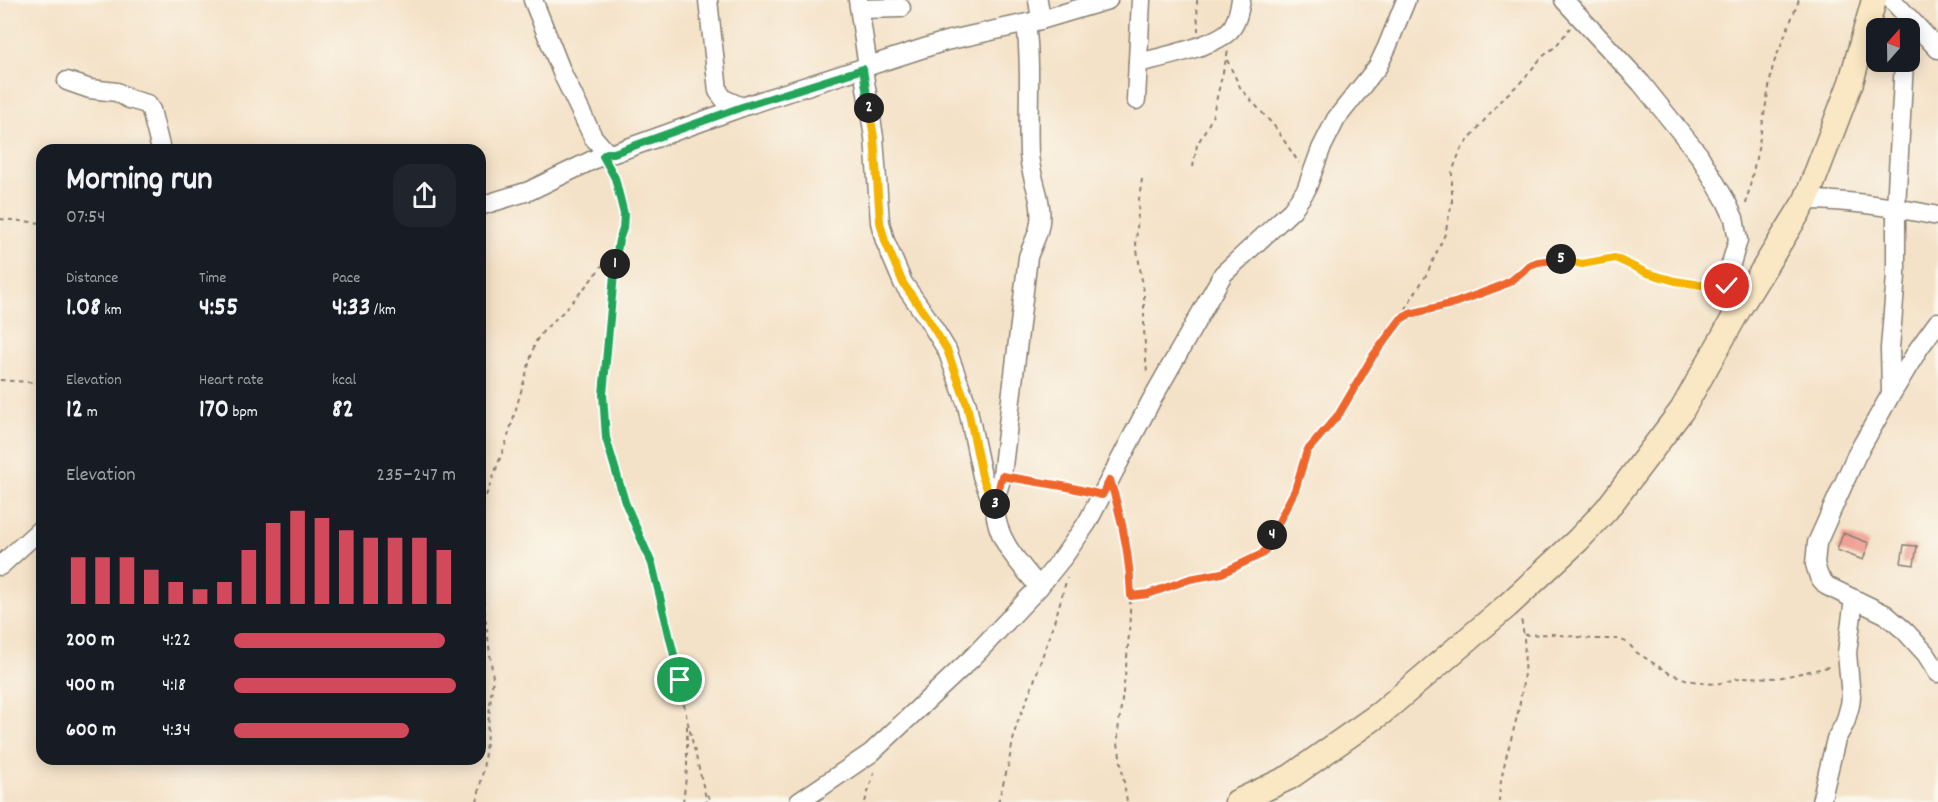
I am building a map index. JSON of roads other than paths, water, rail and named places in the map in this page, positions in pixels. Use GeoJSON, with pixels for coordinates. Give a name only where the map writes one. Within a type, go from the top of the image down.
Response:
{"type":"FeatureCollection","features":[{"type":"Feature","properties":{"kind":"street"},"geometry":{"type":"LineString","coordinates":[[533,0],[563,75],[593,137],[605,155]]}},
{"type":"Feature","properties":{"kind":"street"},"geometry":{"type":"LineString","coordinates":[[708,0],[718,91],[724,99],[742,107]]}},
{"type":"Feature","properties":{"kind":"street"},"geometry":{"type":"LineString","coordinates":[[994,507],[1002,476],[1027,265],[1041,219],[1037,190],[1030,171],[1029,155],[1029,46],[1038,0]]}},
{"type":"Feature","properties":{"kind":"street"},"geometry":{"type":"LineString","coordinates":[[486,204],[529,191],[605,155],[742,107],[946,41],[1034,22],[1108,0]]}},
{"type":"Feature","properties":{"kind":"street"},"geometry":{"type":"LineString","coordinates":[[1136,100],[1141,0]]}},
{"type":"Feature","properties":{"kind":"street"},"geometry":{"type":"LineString","coordinates":[[1138,63],[1200,46],[1227,33],[1234,25],[1241,0]]}},
{"type":"Feature","properties":{"kind":"street"},"geometry":{"type":"LineString","coordinates":[[800,802],[871,753],[973,657],[1039,587],[1064,556],[1087,523],[1151,401],[1223,274],[1292,210],[1305,190],[1336,119],[1378,66],[1406,0]]}},
{"type":"Feature","properties":{"kind":"street"},"geometry":{"type":"LineString","coordinates":[[1564,0],[1641,83],[1699,154],[1726,201],[1734,218],[1737,232],[1737,245],[1728,274],[1727,286],[1740,308]]}},
{"type":"Feature","properties":{"kind":"street"},"geometry":{"type":"LineString","coordinates":[[1237,802],[1290,777],[1381,713],[1516,597],[1578,540],[1607,509],[1682,410],[1740,308],[1806,200],[1851,82],[1874,0]]}},
{"type":"Feature","properties":{"kind":"street"},"geometry":{"type":"LineString","coordinates":[[1892,0],[1903,18]]}},
{"type":"Feature","properties":{"kind":"street"},"geometry":{"type":"LineString","coordinates":[[901,8],[859,4],[874,137],[880,222],[885,241],[903,283],[947,350],[967,405],[982,476],[1003,540],[1039,587]]}},
{"type":"Feature","properties":{"kind":"street"},"geometry":{"type":"LineString","coordinates":[[1920,34],[1938,50]]}},
{"type":"Feature","properties":{"kind":"street"},"geometry":{"type":"LineString","coordinates":[[1891,394],[1890,348],[1896,276],[1896,207],[1903,72]]}},
{"type":"Feature","properties":{"kind":"street"},"geometry":{"type":"LineString","coordinates":[[67,81],[90,89],[117,92],[129,99],[147,104],[151,110],[160,144]]}},
{"type":"Feature","properties":{"kind":"street"},"geometry":{"type":"LineString","coordinates":[[1806,200],[1842,200],[1896,207],[1938,216]]}},
{"type":"Feature","properties":{"kind":"street"},"geometry":{"type":"LineString","coordinates":[[1938,321],[1891,394],[1856,456],[1817,543],[1814,556],[1819,577],[1827,586],[1885,614],[1926,654],[1938,673]]}},
{"type":"Feature","properties":{"kind":"street"},"geometry":{"type":"LineString","coordinates":[[0,566],[36,533]]}},
{"type":"Feature","properties":{"kind":"street"},"geometry":{"type":"LineString","coordinates":[[1821,802],[1836,739],[1845,723],[1850,705],[1847,661],[1854,599]]}}]}
